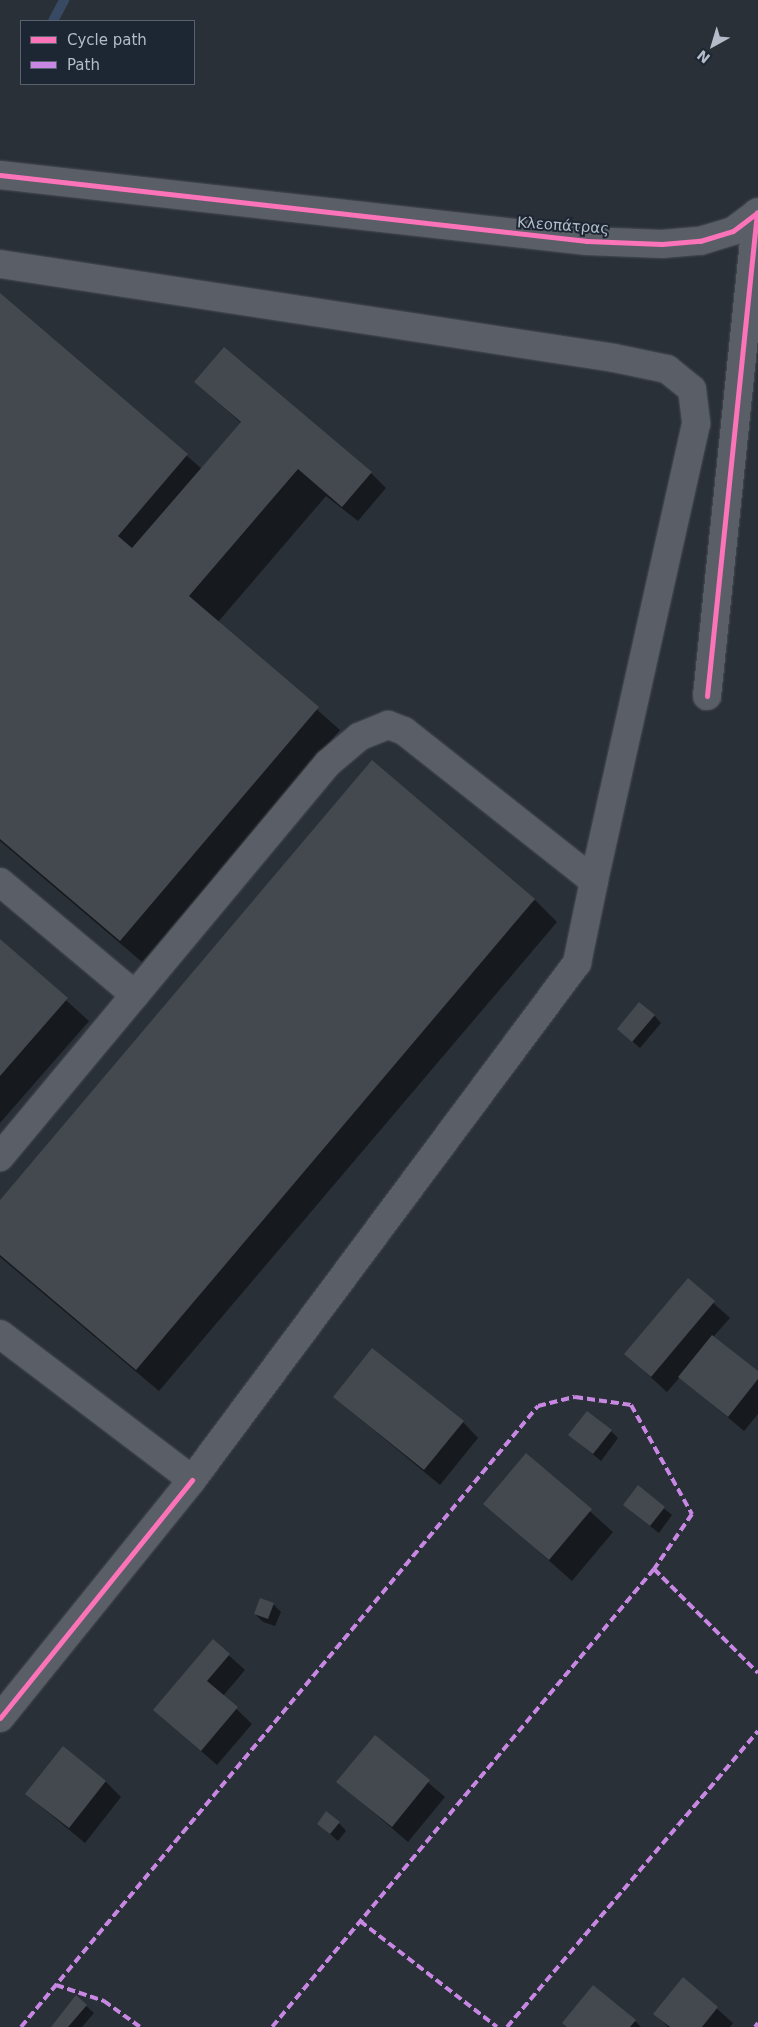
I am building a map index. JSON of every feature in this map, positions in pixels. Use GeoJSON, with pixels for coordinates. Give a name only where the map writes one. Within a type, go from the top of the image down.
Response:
{"type":"FeatureCollection","features":[{"type":"Feature","properties":{"kind":"street","name":"Κλεοπάτρας"},"geometry":{"type":"LineString","coordinates":[[0,175],[587,241],[662,244],[700,241],[733,231],[758,212]]}},
{"type":"Feature","properties":{"kind":"street"},"geometry":{"type":"LineString","coordinates":[[707,696],[758,212]]}},
{"type":"Feature","properties":{"kind":"street"},"geometry":{"type":"LineString","coordinates":[[0,264],[614,358],[667,370],[692,390],[696,424],[594,881],[578,963],[192,1480],[0,1718]]}},
{"type":"Feature","properties":{"kind":"street"},"geometry":{"type":"LineString","coordinates":[[0,1157],[328,763],[359,737],[388,725],[404,730],[594,881]]}},
{"type":"Feature","properties":{"kind":"street"},"geometry":{"type":"LineString","coordinates":[[0,882],[135,995]]}},
{"type":"Feature","properties":{"kind":"street"},"geometry":{"type":"LineString","coordinates":[[0,1334],[192,1480]]}},
{"type":"Feature","properties":{"kind":"building"},"geometry":{"type":"Polygon","coordinates":[[[0,293],[188,454],[118,536],[132,548],[241,422],[194,382],[224,347],[372,472],[342,507],[298,469],[189,596],[319,707],[120,941],[0,839],[0,293]]]}},
{"type":"Feature","properties":{"kind":"building"},"geometry":{"type":"Polygon","coordinates":[[[372,760],[535,899],[136,1370],[0,1255],[0,1200],[372,760]]]}},
{"type":"Feature","properties":{"kind":"building"},"geometry":{"type":"Polygon","coordinates":[[[0,939],[68,998],[0,1076],[0,939]]]}},
{"type":"Feature","properties":{"kind":"building"},"geometry":{"type":"Polygon","coordinates":[[[639,1002],[655,1015],[632,1042],[617,1029],[639,1002]]]}},
{"type":"Feature","properties":{"kind":"building"},"geometry":{"type":"Polygon","coordinates":[[[688,1278],[715,1301],[651,1377],[624,1354],[688,1278]]]}},
{"type":"Feature","properties":{"kind":"building"},"geometry":{"type":"Polygon","coordinates":[[[712,1335],[758,1371],[758,1379],[728,1417],[678,1377],[712,1335]]]}},
{"type":"Feature","properties":{"kind":"building"},"geometry":{"type":"Polygon","coordinates":[[[372,1348],[464,1421],[424,1470],[333,1397],[372,1348]]]}},
{"type":"Feature","properties":{"kind":"building"},"geometry":{"type":"Polygon","coordinates":[[[587,1411],[612,1430],[593,1454],[568,1435],[587,1411]]]}},
{"type":"Feature","properties":{"kind":"building"},"geometry":{"type":"Polygon","coordinates":[[[526,1453],[592,1509],[549,1560],[483,1504],[526,1453]]]}},
{"type":"Feature","properties":{"kind":"building"},"geometry":{"type":"Polygon","coordinates":[[[638,1485],[665,1507],[650,1526],[623,1505],[638,1485]]]}},
{"type":"Feature","properties":{"kind":"building"},"geometry":{"type":"Polygon","coordinates":[[[260,1598],[274,1603],[268,1619],[254,1614],[260,1598]]]}},
{"type":"Feature","properties":{"kind":"building"},"geometry":{"type":"Polygon","coordinates":[[[213,1639],[230,1654],[207,1681],[238,1707],[201,1751],[153,1710],[213,1639]]]}},
{"type":"Feature","properties":{"kind":"building"},"geometry":{"type":"Polygon","coordinates":[[[375,1735],[430,1780],[392,1827],[336,1782],[375,1735]]]}},
{"type":"Feature","properties":{"kind":"building"},"geometry":{"type":"Polygon","coordinates":[[[63,1746],[106,1781],[69,1828],[25,1794],[63,1746]]]}},
{"type":"Feature","properties":{"kind":"building"},"geometry":{"type":"Polygon","coordinates":[[[326,1811],[340,1822],[330,1834],[317,1824],[326,1811]]]}},
{"type":"Feature","properties":{"kind":"building"},"geometry":{"type":"Polygon","coordinates":[[[683,1977],[718,2007],[702,2027],[670,2027],[653,2014],[683,1977]]]}},
{"type":"Feature","properties":{"kind":"building"},"geometry":{"type":"Polygon","coordinates":[[[593,1985],[636,2020],[630,2027],[567,2027],[562,2023],[593,1985]]]}},
{"type":"Feature","properties":{"kind":"building"},"geometry":{"type":"Polygon","coordinates":[[[76,1995],[87,2005],[68,2027],[51,2027],[76,1995]]]}},
{"type":"Feature","properties":{"kind":"waterway"},"geometry":{"type":"LineString","coordinates":[[54,20],[64,0]]}},
{"type":"Feature","properties":{"kind":"marked path"},"geometry":{"type":"LineString","coordinates":[[21,2027],[538,1406],[575,1397],[631,1405],[692,1514],[654,1569],[272,2027]]}},
{"type":"Feature","properties":{"kind":"marked path"},"geometry":{"type":"LineString","coordinates":[[654,1569],[758,1673]]}},
{"type":"Feature","properties":{"kind":"marked path"},"geometry":{"type":"LineString","coordinates":[[507,2027],[758,1731]]}},
{"type":"Feature","properties":{"kind":"marked path"},"geometry":{"type":"LineString","coordinates":[[360,1921],[497,2027]]}},
{"type":"Feature","properties":{"kind":"marked path"},"geometry":{"type":"LineString","coordinates":[[56,1985],[104,2001],[140,2027]]}},
{"type":"Feature","properties":{"kind":"marked path"},"geometry":{"type":"LineString","coordinates":[[755,2027],[758,2023]]}},
{"type":"Feature","properties":{"kind":"cycle path"},"geometry":{"type":"LineString","coordinates":[[0,175],[587,241],[662,244],[700,241],[733,231],[758,212]]}},
{"type":"Feature","properties":{"kind":"cycle path"},"geometry":{"type":"LineString","coordinates":[[707,696],[757,213]]}},
{"type":"Feature","properties":{"kind":"cycle path"},"geometry":{"type":"LineString","coordinates":[[0,1718],[192,1480]]}}]}
